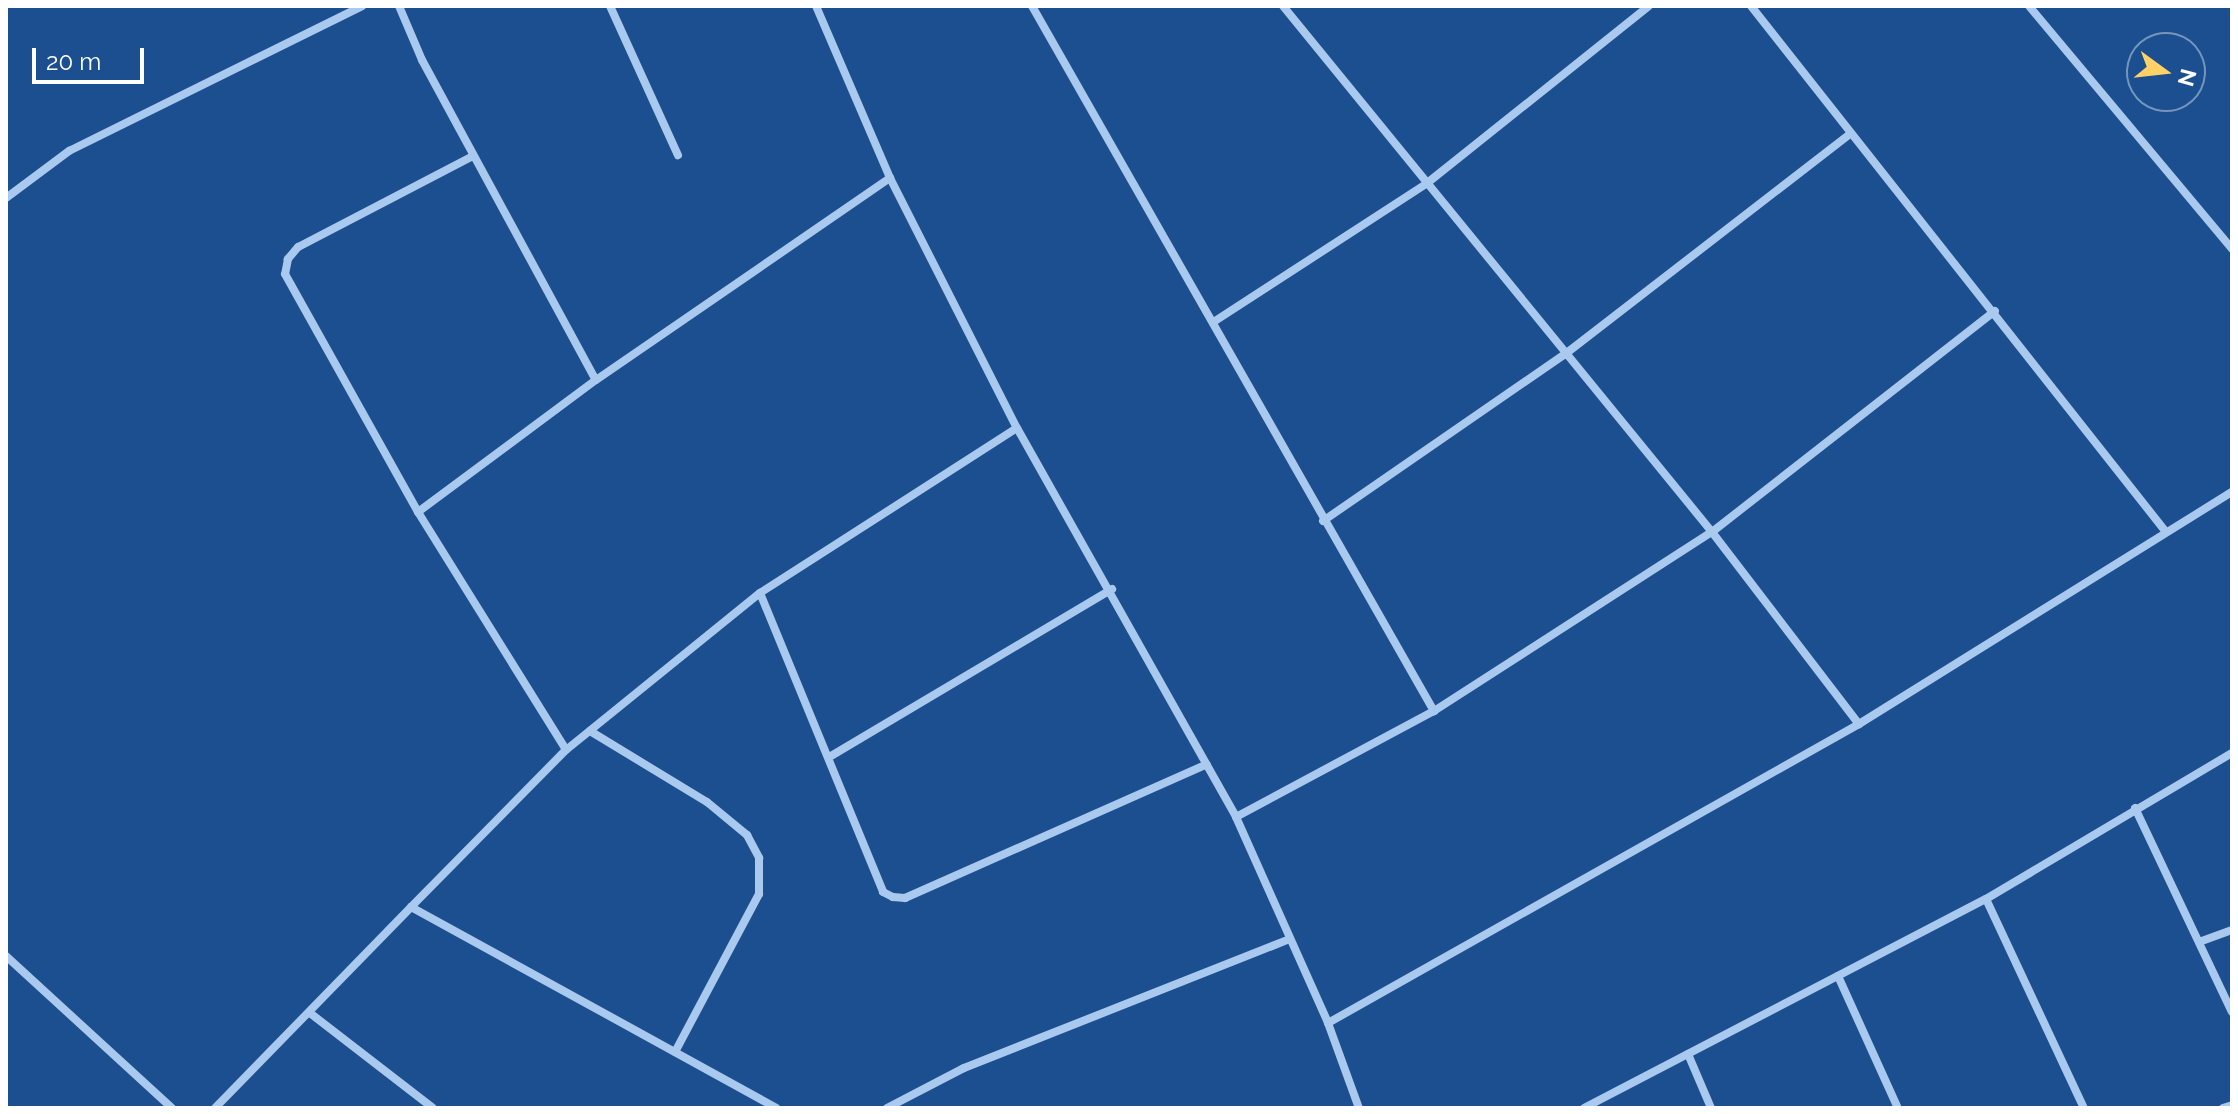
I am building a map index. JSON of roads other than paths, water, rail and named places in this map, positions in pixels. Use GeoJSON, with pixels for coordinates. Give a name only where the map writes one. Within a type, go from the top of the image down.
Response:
{"type":"FeatureCollection","features":[{"type":"Feature","properties":{"kind":"street"},"geometry":{"type":"LineString","coordinates":[[6,198],[69,151],[362,6]]}},
{"type":"Feature","properties":{"kind":"street"},"geometry":{"type":"LineString","coordinates":[[399,6],[473,156],[596,380]]}},
{"type":"Feature","properties":{"kind":"street"},"geometry":{"type":"LineString","coordinates":[[610,6],[678,155]]}},
{"type":"Feature","properties":{"kind":"street"},"geometry":{"type":"LineString","coordinates":[[816,6],[890,178],[1017,428],[1112,589],[1236,817],[1288,940],[1328,1023],[1359,1108]]}},
{"type":"Feature","properties":{"kind":"street"},"geometry":{"type":"LineString","coordinates":[[1032,6],[1215,321],[1323,521],[1434,711]]}},
{"type":"Feature","properties":{"kind":"street"},"geometry":{"type":"LineString","coordinates":[[1283,6],[1564,355],[1712,532],[1859,724]]}},
{"type":"Feature","properties":{"kind":"street"},"geometry":{"type":"LineString","coordinates":[[1215,321],[1426,184],[1649,6]]}},
{"type":"Feature","properties":{"kind":"street"},"geometry":{"type":"LineString","coordinates":[[1751,6],[1849,135],[1995,311],[2166,532]]}},
{"type":"Feature","properties":{"kind":"street"},"geometry":{"type":"LineString","coordinates":[[2029,6],[2232,249]]}},
{"type":"Feature","properties":{"kind":"street"},"geometry":{"type":"LineString","coordinates":[[1323,521],[1564,355],[1849,135]]}},
{"type":"Feature","properties":{"kind":"street"},"geometry":{"type":"LineString","coordinates":[[473,156],[298,247],[288,259],[285,274],[418,512],[566,750]]}},
{"type":"Feature","properties":{"kind":"street"},"geometry":{"type":"LineString","coordinates":[[418,512],[596,380],[890,178]]}},
{"type":"Feature","properties":{"kind":"street"},"geometry":{"type":"LineString","coordinates":[[1236,817],[1434,711],[1712,532],[1995,311]]}},
{"type":"Feature","properties":{"kind":"street"},"geometry":{"type":"LineString","coordinates":[[215,1108],[566,750],[760,593],[1017,428]]}},
{"type":"Feature","properties":{"kind":"street"},"geometry":{"type":"LineString","coordinates":[[1328,1023],[1859,724],[2232,492]]}},
{"type":"Feature","properties":{"kind":"street"},"geometry":{"type":"LineString","coordinates":[[831,756],[1112,589]]}},
{"type":"Feature","properties":{"kind":"street"},"geometry":{"type":"LineString","coordinates":[[760,593],[831,756],[883,892],[905,898],[1207,764]]}},
{"type":"Feature","properties":{"kind":"street"},"geometry":{"type":"LineString","coordinates":[[590,731],[707,802],[747,835],[759,858],[759,894],[675,1052]]}},
{"type":"Feature","properties":{"kind":"street"},"geometry":{"type":"LineString","coordinates":[[1584,1108],[1986,899],[2232,753]]}},
{"type":"Feature","properties":{"kind":"street"},"geometry":{"type":"LineString","coordinates":[[2135,808],[2232,1012]]}},
{"type":"Feature","properties":{"kind":"street"},"geometry":{"type":"LineString","coordinates":[[1986,899],[2084,1108]]}},
{"type":"Feature","properties":{"kind":"street"},"geometry":{"type":"LineString","coordinates":[[411,907],[776,1108]]}},
{"type":"Feature","properties":{"kind":"street"},"geometry":{"type":"LineString","coordinates":[[2199,942],[2232,930]]}},
{"type":"Feature","properties":{"kind":"street"},"geometry":{"type":"LineString","coordinates":[[887,1108],[964,1068],[1288,940]]}},
{"type":"Feature","properties":{"kind":"street"},"geometry":{"type":"LineString","coordinates":[[6,956],[172,1108]]}},
{"type":"Feature","properties":{"kind":"street"},"geometry":{"type":"LineString","coordinates":[[1838,976],[1898,1108]]}},
{"type":"Feature","properties":{"kind":"street"},"geometry":{"type":"LineString","coordinates":[[310,1013],[433,1108]]}},
{"type":"Feature","properties":{"kind":"street"},"geometry":{"type":"LineString","coordinates":[[1688,1054],[1711,1108]]}},
{"type":"Feature","properties":{"kind":"street"},"geometry":{"type":"LineString","coordinates":[[2223,1108],[2232,1105]]}}]}
